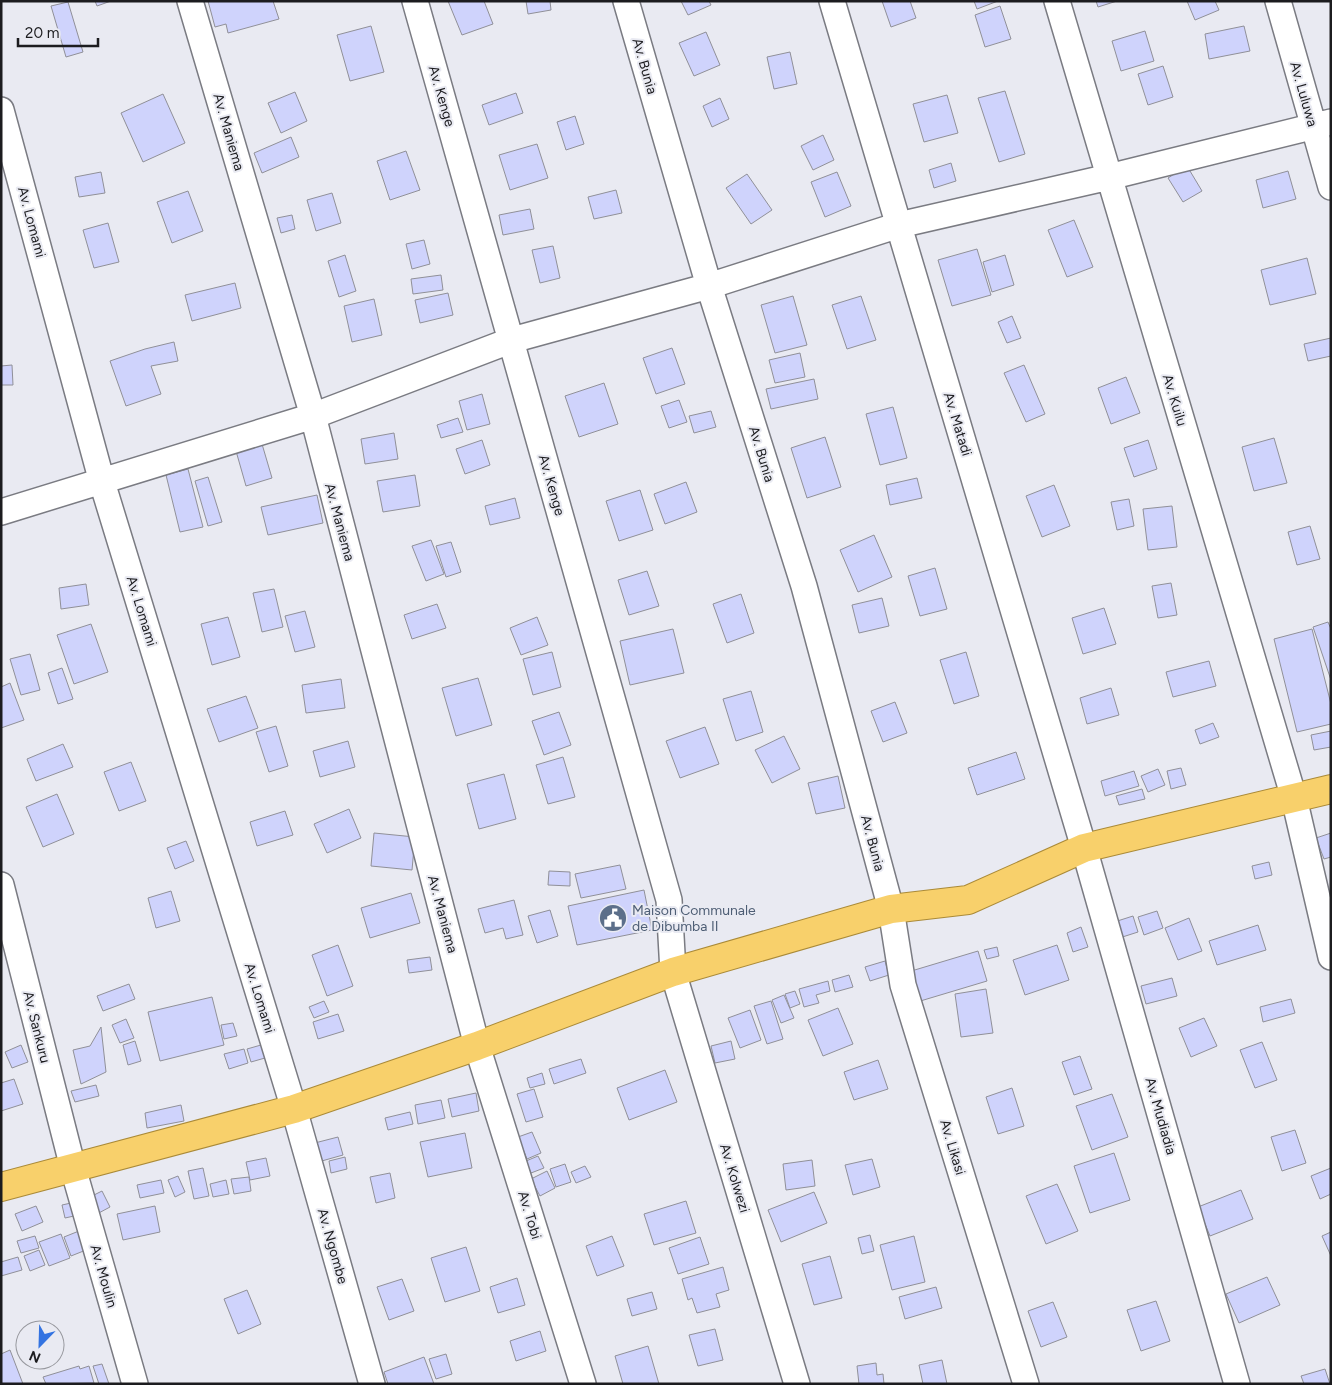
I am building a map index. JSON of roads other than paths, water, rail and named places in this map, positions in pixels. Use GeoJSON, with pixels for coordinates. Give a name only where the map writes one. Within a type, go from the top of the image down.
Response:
{"type":"FeatureCollection","features":[{"type":"Feature","properties":{"kind":"highway"},"geometry":{"type":"LineString","coordinates":[[1,1187],[294,1109],[477,1046],[673,972],[891,909],[968,900],[1084,848],[1331,789]]}},
{"type":"Feature","properties":{"kind":"street","name":"Av. Maniema"},"geometry":{"type":"LineString","coordinates":[[190,1],[312,416],[477,1046]]}},
{"type":"Feature","properties":{"kind":"street","name":"Av. Kenge"},"geometry":{"type":"LineString","coordinates":[[415,1],[669,900],[673,972]]}},
{"type":"Feature","properties":{"kind":"street","name":"Av. Bunia"},"geometry":{"type":"LineString","coordinates":[[626,1],[710,286],[804,586],[891,909]]}},
{"type":"Feature","properties":{"kind":"street","name":"Av. Matadi"},"geometry":{"type":"LineString","coordinates":[[832,1],[1084,848]]}},
{"type":"Feature","properties":{"kind":"street","name":"Av. Kuilu"},"geometry":{"type":"LineString","coordinates":[[1057,1],[1294,798],[1331,958]]}},
{"type":"Feature","properties":{"kind":"street","name":"Av. Luluwa"},"geometry":{"type":"LineString","coordinates":[[1278,1],[1322,124],[1331,187]]}},
{"type":"Feature","properties":{"kind":"street","name":"Av. Lomami"},"geometry":{"type":"LineString","coordinates":[[1,110],[102,482],[294,1109]]}},
{"type":"Feature","properties":{"kind":"street"},"geometry":{"type":"LineString","coordinates":[[1,512],[312,416],[512,340],[710,286],[899,225],[1109,177],[1322,124]]}},
{"type":"Feature","properties":{"kind":"street","name":"Av. Mudiadia"},"geometry":{"type":"LineString","coordinates":[[1084,848],[1237,1384]]}},
{"type":"Feature","properties":{"kind":"street","name":"Av. Sankuru"},"geometry":{"type":"LineString","coordinates":[[1,885],[73,1168]]}},
{"type":"Feature","properties":{"kind":"street","name":"Av. Likasi"},"geometry":{"type":"LineString","coordinates":[[891,909],[903,985],[1026,1384]]}},
{"type":"Feature","properties":{"kind":"street","name":"Av. Kolwezi"},"geometry":{"type":"LineString","coordinates":[[673,972],[797,1384]]}},
{"type":"Feature","properties":{"kind":"street","name":"Av. Tobi"},"geometry":{"type":"LineString","coordinates":[[477,1046],[583,1384]]}},
{"type":"Feature","properties":{"kind":"street","name":"Av. Ngombe"},"geometry":{"type":"LineString","coordinates":[[294,1109],[372,1384]]}},
{"type":"Feature","properties":{"kind":"street","name":"Av. Moulin"},"geometry":{"type":"LineString","coordinates":[[73,1168],[135,1384]]}},
{"type":"Feature","properties":{"kind":"place","name":"Maison Communale de Dibumba II"},"geometry":{"type":"Point","coordinates":[613,918]}}]}
